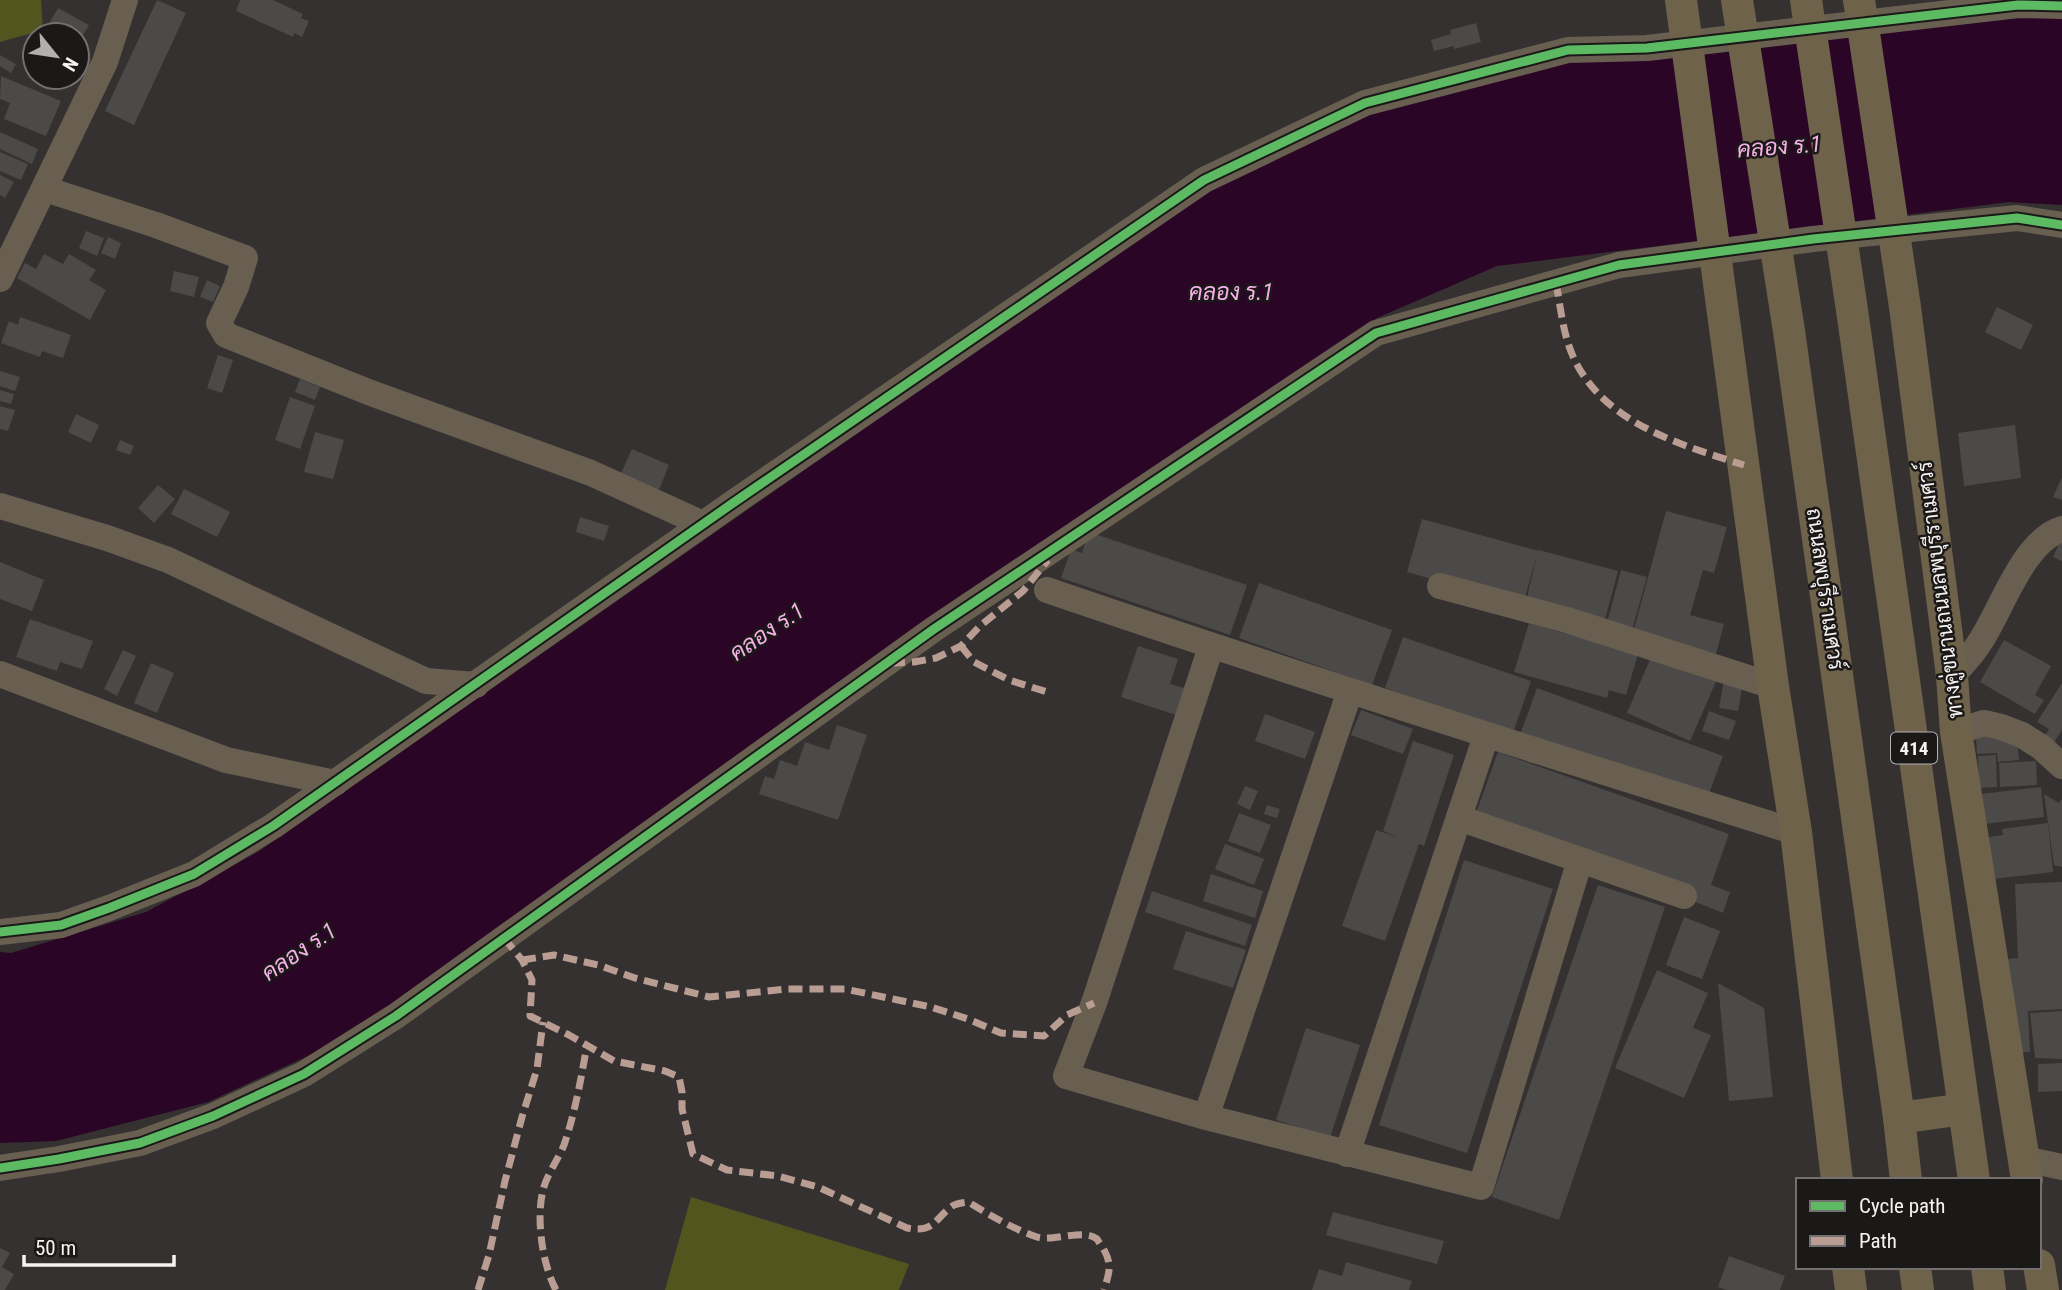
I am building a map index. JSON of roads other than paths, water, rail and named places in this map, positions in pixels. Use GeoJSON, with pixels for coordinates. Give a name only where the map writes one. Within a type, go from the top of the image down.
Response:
{"type":"FeatureCollection","features":[{"type":"Feature","properties":{"kind":"main road"},"geometry":{"type":"LineString","coordinates":[[1681,0],[1773,686],[1796,832],[1838,1178]]}},
{"type":"Feature","properties":{"kind":"main road","name":"ถนนลพบุรีราเมศวร์"},"geometry":{"type":"LineString","coordinates":[[1737,0],[1789,331],[1906,1178]]}},
{"type":"Feature","properties":{"kind":"main road","name":"414"},"geometry":{"type":"LineString","coordinates":[[1806,0],[1975,1178]]}},
{"type":"Feature","properties":{"kind":"main road","name":"ทางคู่ขนานถนนลพบุรีราเมศวร์"},"geometry":{"type":"LineString","coordinates":[[1860,0],[1905,307],[1952,676],[1956,732],[2026,1169]]}},
{"type":"Feature","properties":{"kind":"main road"},"geometry":{"type":"LineString","coordinates":[[1899,1118],[1964,1109]]}},
{"type":"Feature","properties":{"kind":"main road"},"geometry":{"type":"LineString","coordinates":[[1848,1269],[1851,1290]]}},
{"type":"Feature","properties":{"kind":"main road"},"geometry":{"type":"LineString","coordinates":[[1915,1269],[1918,1290]]}},
{"type":"Feature","properties":{"kind":"main road"},"geometry":{"type":"LineString","coordinates":[[1987,1269],[1990,1290]]}},
{"type":"Feature","properties":{"kind":"main road"},"geometry":{"type":"LineString","coordinates":[[2040,1269],[2043,1290]]}},
{"type":"Feature","properties":{"kind":"street"},"geometry":{"type":"LineString","coordinates":[[0,279],[105,62],[125,0]]}},
{"type":"Feature","properties":{"kind":"street"},"geometry":{"type":"LineString","coordinates":[[0,932],[61,925],[194,874],[273,826],[703,524],[1204,180],[1365,103],[1568,50],[1647,48],[2018,5],[2062,6]]}},
{"type":"Feature","properties":{"kind":"street"},"geometry":{"type":"LineString","coordinates":[[45,189],[156,225],[245,258],[236,287],[219,324],[226,335],[332,378],[591,473],[703,524]]}},
{"type":"Feature","properties":{"kind":"street"},"geometry":{"type":"LineString","coordinates":[[0,1168],[140,1143],[213,1116],[304,1074],[396,1016],[896,656],[1376,333],[1619,265],[2017,218],[2062,225]]}},
{"type":"Feature","properties":{"kind":"street"},"geometry":{"type":"LineString","coordinates":[[0,506],[107,538],[168,560],[426,681],[476,685]]}},
{"type":"Feature","properties":{"kind":"street"},"geometry":{"type":"LineString","coordinates":[[1952,676],[1980,643],[2033,548],[2050,533],[2062,529]]}},
{"type":"Feature","properties":{"kind":"street"},"geometry":{"type":"LineString","coordinates":[[1440,586],[1567,620],[1773,686]]}},
{"type":"Feature","properties":{"kind":"street"},"geometry":{"type":"LineString","coordinates":[[1047,590],[1211,647],[1486,736],[1796,832]]}},
{"type":"Feature","properties":{"kind":"street"},"geometry":{"type":"LineString","coordinates":[[1211,647],[1094,1003],[1066,1076],[1206,1117],[1481,1187],[1580,860]]}},
{"type":"Feature","properties":{"kind":"street"},"geometry":{"type":"LineString","coordinates":[[0,674],[226,760],[335,783]]}},
{"type":"Feature","properties":{"kind":"street"},"geometry":{"type":"LineString","coordinates":[[1206,1117],[1350,691]]}},
{"type":"Feature","properties":{"kind":"street"},"geometry":{"type":"LineString","coordinates":[[1956,732],[1984,723],[2001,727],[2022,735],[2041,747],[2062,766]]}},
{"type":"Feature","properties":{"kind":"street"},"geometry":{"type":"LineString","coordinates":[[1347,1154],[1486,736]]}},
{"type":"Feature","properties":{"kind":"street"},"geometry":{"type":"LineString","coordinates":[[1459,818],[1684,896]]}},
{"type":"Feature","properties":{"kind":"street"},"geometry":{"type":"LineString","coordinates":[[2026,1169],[2062,1167]]}},
{"type":"Feature","properties":{"kind":"water","name":"คลอง ร.1"},"geometry":{"type":"Polygon","coordinates":[[[2062,11],[2062,205],[2009,202],[1497,266],[1377,318],[338,1042],[208,1102],[56,1141],[0,1143],[0,952],[11,953],[146,912],[258,852],[1215,183],[1368,110],[1558,57],[2062,11]]]}}]}
